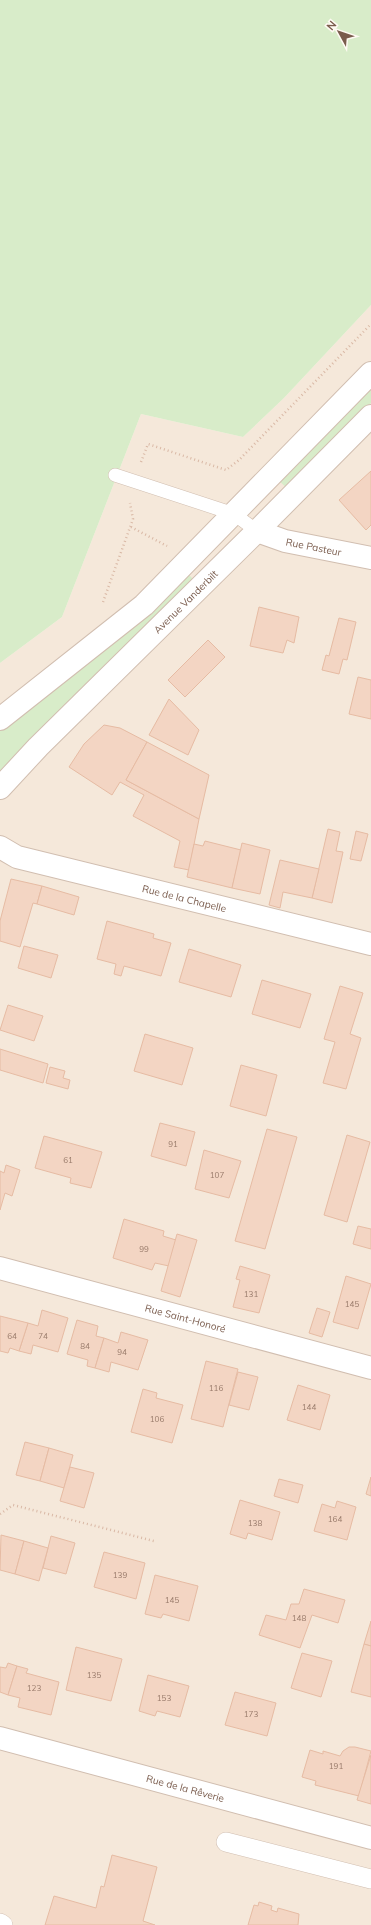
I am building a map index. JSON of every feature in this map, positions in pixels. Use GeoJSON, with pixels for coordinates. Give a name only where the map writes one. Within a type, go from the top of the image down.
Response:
{"type":"FeatureCollection","features":[{"type":"Feature","properties":{"kind":"street"},"geometry":{"type":"LineString","coordinates":[[0,719],[144,605],[371,373]]}},
{"type":"Feature","properties":{"kind":"street","name":"Avenue Vanderbilt"},"geometry":{"type":"LineString","coordinates":[[0,788],[49,736],[257,531],[371,416]]}},
{"type":"Feature","properties":{"kind":"street","name":"Rue Pasteur"},"geometry":{"type":"LineString","coordinates":[[257,531],[286,542],[371,558]]}},
{"type":"Feature","properties":{"kind":"street","name":"Rue de la Chapelle"},"geometry":{"type":"LineString","coordinates":[[0,847],[16,857],[371,944]]}},
{"type":"Feature","properties":{"kind":"street","name":"Rue Saint-Honoré"},"geometry":{"type":"LineString","coordinates":[[0,1268],[371,1368]]}},
{"type":"Feature","properties":{"kind":"street","name":"Rue de la Rêverie"},"geometry":{"type":"LineString","coordinates":[[0,1738],[371,1838]]}},
{"type":"Feature","properties":{"kind":"street"},"geometry":{"type":"LineString","coordinates":[[226,1842],[371,1879]]}},
{"type":"Feature","properties":{"kind":"street"},"geometry":{"type":"LineString","coordinates":[[0,1922],[3,1925]]}},
{"type":"Feature","properties":{"kind":"lane"},"geometry":{"type":"LineString","coordinates":[[115,474],[234,514],[257,531]]}},
{"type":"Feature","properties":{"kind":"path"},"geometry":{"type":"LineString","coordinates":[[139,468],[148,444],[226,470],[240,460],[371,324]]}},
{"type":"Feature","properties":{"kind":"path"},"geometry":{"type":"LineString","coordinates":[[98,606],[104,601],[131,527],[133,519],[130,500]]}},
{"type":"Feature","properties":{"kind":"path"},"geometry":{"type":"LineString","coordinates":[[131,527],[169,547]]}},
{"type":"Feature","properties":{"kind":"path"},"geometry":{"type":"LineString","coordinates":[[0,1514],[13,1505],[154,1541]]}},
{"type":"Feature","properties":{"kind":"shaded area"},"geometry":{"type":"Polygon","coordinates":[[[371,305],[371,1925],[0,1925],[0,663],[62,617],[141,414],[243,437],[284,398],[371,305]]]}},
{"type":"Feature","properties":{"kind":"green space"},"geometry":{"type":"Polygon","coordinates":[[[0,0],[371,0],[371,305],[284,398],[243,437],[141,414],[62,617],[0,663],[0,0]]]}},
{"type":"Feature","properties":{"kind":"green space"},"geometry":{"type":"Polygon","coordinates":[[[371,386],[371,403],[287,488],[279,481],[371,386]]]}},
{"type":"Feature","properties":{"kind":"green space"},"geometry":{"type":"Polygon","coordinates":[[[187,573],[194,580],[0,775],[0,729],[187,573]]]}},
{"type":"Feature","properties":{"kind":"building"},"geometry":{"type":"Polygon","coordinates":[[[371,471],[371,525],[366,530],[339,500],[371,471]]]}},
{"type":"Feature","properties":{"kind":"building"},"geometry":{"type":"Polygon","coordinates":[[[259,607],[299,617],[294,643],[287,640],[283,653],[250,646],[259,607]]]}},
{"type":"Feature","properties":{"kind":"building"},"geometry":{"type":"Polygon","coordinates":[[[339,618],[356,622],[347,660],[343,659],[339,674],[322,670],[326,655],[329,656],[339,618]]]}},
{"type":"Feature","properties":{"kind":"building"},"geometry":{"type":"Polygon","coordinates":[[[208,640],[225,657],[185,697],[168,680],[208,640]]]}},
{"type":"Feature","properties":{"kind":"building"},"geometry":{"type":"Polygon","coordinates":[[[358,677],[371,680],[371,719],[349,714],[358,677]]]}},
{"type":"Feature","properties":{"kind":"building"},"geometry":{"type":"Polygon","coordinates":[[[169,699],[199,730],[188,755],[149,735],[169,699]]]}},
{"type":"Feature","properties":{"kind":"building"},"geometry":{"type":"Polygon","coordinates":[[[104,725],[120,728],[147,742],[126,780],[199,819],[189,870],[174,867],[180,841],[133,816],[144,795],[120,782],[112,795],[69,767],[84,744],[104,725]]]}},
{"type":"Feature","properties":{"kind":"building"},"geometry":{"type":"Polygon","coordinates":[[[147,742],[209,775],[199,819],[126,780],[147,742]]]}},
{"type":"Feature","properties":{"kind":"building"},"geometry":{"type":"Polygon","coordinates":[[[328,829],[340,832],[336,851],[343,852],[332,903],[312,898],[328,829]]]}},
{"type":"Feature","properties":{"kind":"building"},"geometry":{"type":"Polygon","coordinates":[[[356,831],[368,834],[361,861],[350,859],[356,831]]]}},
{"type":"Feature","properties":{"kind":"building"},"geometry":{"type":"Polygon","coordinates":[[[205,841],[241,850],[232,888],[187,877],[194,844],[203,846],[205,841]]]}},
{"type":"Feature","properties":{"kind":"building"},"geometry":{"type":"Polygon","coordinates":[[[242,843],[270,850],[260,894],[232,888],[242,843]]]}},
{"type":"Feature","properties":{"kind":"building"},"geometry":{"type":"Polygon","coordinates":[[[280,860],[319,869],[312,898],[283,892],[280,908],[269,905],[280,860]]]}},
{"type":"Feature","properties":{"kind":"building"},"geometry":{"type":"Polygon","coordinates":[[[11,879],[42,886],[37,904],[33,903],[20,947],[0,941],[0,921],[11,879]]]}},
{"type":"Feature","properties":{"kind":"building"},"geometry":{"type":"Polygon","coordinates":[[[42,886],[79,897],[74,915],[37,904],[42,886]]]}},
{"type":"Feature","properties":{"kind":"building"},"geometry":{"type":"Polygon","coordinates":[[[107,921],[154,934],[153,938],[171,943],[161,976],[124,966],[121,976],[114,974],[116,964],[97,959],[107,921]]]}},
{"type":"Feature","properties":{"kind":"building"},"geometry":{"type":"Polygon","coordinates":[[[24,946],[58,955],[51,978],[18,968],[24,946]]]}},
{"type":"Feature","properties":{"kind":"building"},"geometry":{"type":"Polygon","coordinates":[[[189,949],[241,965],[231,997],[179,982],[189,949]]]}},
{"type":"Feature","properties":{"kind":"building"},"geometry":{"type":"Polygon","coordinates":[[[262,980],[311,994],[300,1028],[252,1014],[262,980]]]}},
{"type":"Feature","properties":{"kind":"building"},"geometry":{"type":"Polygon","coordinates":[[[340,986],[363,993],[350,1034],[361,1038],[346,1089],[323,1083],[335,1042],[324,1039],[340,986]]]}},
{"type":"Feature","properties":{"kind":"building"},"geometry":{"type":"Polygon","coordinates":[[[8,1005],[43,1016],[34,1041],[0,1030],[8,1005]]]}},
{"type":"Feature","properties":{"kind":"building"},"geometry":{"type":"Polygon","coordinates":[[[145,1034],[193,1048],[182,1085],[134,1071],[145,1034]]]}},
{"type":"Feature","properties":{"kind":"building"},"geometry":{"type":"Polygon","coordinates":[[[0,1049],[48,1064],[43,1083],[0,1070],[0,1049]]]}},
{"type":"Feature","properties":{"kind":"building"},"geometry":{"type":"Polygon","coordinates":[[[241,1065],[277,1075],[266,1116],[230,1106],[241,1065]]]}},
{"type":"Feature","properties":{"kind":"building"},"geometry":{"type":"Polygon","coordinates":[[[50,1067],[65,1071],[63,1078],[70,1080],[68,1089],[46,1083],[50,1067]]]}},
{"type":"Feature","properties":{"kind":"building"},"geometry":{"type":"Polygon","coordinates":[[[160,1123],[195,1132],[186,1166],[151,1156],[160,1123]]]}},
{"type":"Feature","properties":{"kind":"building"},"geometry":{"type":"Polygon","coordinates":[[[267,1129],[297,1137],[265,1249],[235,1241],[267,1129]]]}},
{"type":"Feature","properties":{"kind":"building"},"geometry":{"type":"Polygon","coordinates":[[[347,1135],[370,1142],[347,1222],[324,1215],[347,1135]]]}},
{"type":"Feature","properties":{"kind":"building"},"geometry":{"type":"Polygon","coordinates":[[[44,1136],[102,1152],[91,1188],[70,1183],[71,1178],[35,1168],[44,1136]]]}},
{"type":"Feature","properties":{"kind":"building"},"geometry":{"type":"Polygon","coordinates":[[[204,1150],[241,1161],[229,1198],[195,1189],[204,1150]]]}},
{"type":"Feature","properties":{"kind":"building"},"geometry":{"type":"Polygon","coordinates":[[[6,1165],[20,1170],[12,1196],[5,1193],[0,1210],[0,1171],[4,1173],[6,1165]]]}},
{"type":"Feature","properties":{"kind":"building"},"geometry":{"type":"Polygon","coordinates":[[[124,1219],[164,1231],[163,1236],[176,1240],[169,1266],[155,1263],[152,1270],[113,1258],[124,1219]]]}},
{"type":"Feature","properties":{"kind":"building"},"geometry":{"type":"Polygon","coordinates":[[[358,1226],[371,1229],[371,1249],[353,1244],[358,1226]]]}},
{"type":"Feature","properties":{"kind":"building"},"geometry":{"type":"Polygon","coordinates":[[[177,1234],[197,1240],[180,1297],[161,1291],[177,1234]]]}},
{"type":"Feature","properties":{"kind":"building"},"geometry":{"type":"Polygon","coordinates":[[[240,1266],[270,1275],[259,1313],[233,1307],[240,1280],[236,1279],[240,1266]]]}},
{"type":"Feature","properties":{"kind":"building"},"geometry":{"type":"Polygon","coordinates":[[[346,1276],[371,1284],[358,1329],[333,1322],[346,1276]]]}},
{"type":"Feature","properties":{"kind":"building"},"geometry":{"type":"Polygon","coordinates":[[[317,1308],[330,1312],[322,1337],[309,1333],[317,1308]]]}},
{"type":"Feature","properties":{"kind":"building"},"geometry":{"type":"Polygon","coordinates":[[[42,1310],[68,1318],[58,1352],[33,1345],[31,1354],[19,1351],[28,1323],[38,1326],[42,1310]]]}},
{"type":"Feature","properties":{"kind":"building"},"geometry":{"type":"Polygon","coordinates":[[[0,1316],[28,1323],[19,1351],[10,1348],[8,1353],[0,1351],[0,1316]]]}},
{"type":"Feature","properties":{"kind":"building"},"geometry":{"type":"Polygon","coordinates":[[[77,1320],[98,1326],[96,1336],[104,1338],[95,1368],[87,1366],[88,1360],[67,1354],[77,1320]]]}},
{"type":"Feature","properties":{"kind":"building"},"geometry":{"type":"Polygon","coordinates":[[[121,1332],[148,1340],[138,1370],[111,1362],[109,1372],[95,1368],[104,1338],[118,1343],[121,1332]]]}},
{"type":"Feature","properties":{"kind":"building"},"geometry":{"type":"Polygon","coordinates":[[[206,1361],[238,1369],[223,1427],[191,1419],[206,1361]]]}},
{"type":"Feature","properties":{"kind":"building"},"geometry":{"type":"Polygon","coordinates":[[[238,1372],[258,1377],[249,1410],[229,1405],[238,1372]]]}},
{"type":"Feature","properties":{"kind":"building"},"geometry":{"type":"Polygon","coordinates":[[[298,1385],[330,1395],[320,1430],[287,1420],[298,1385]]]}},
{"type":"Feature","properties":{"kind":"building"},"geometry":{"type":"Polygon","coordinates":[[[143,1389],[157,1393],[156,1398],[183,1405],[172,1443],[131,1432],[143,1389]]]}},
{"type":"Feature","properties":{"kind":"building"},"geometry":{"type":"Polygon","coordinates":[[[25,1442],[49,1448],[40,1481],[16,1475],[25,1442]]]}},
{"type":"Feature","properties":{"kind":"building"},"geometry":{"type":"Polygon","coordinates":[[[49,1448],[73,1455],[64,1488],[40,1481],[49,1448]]]}},
{"type":"Feature","properties":{"kind":"building"},"geometry":{"type":"Polygon","coordinates":[[[70,1467],[94,1473],[84,1508],[60,1501],[70,1467]]]}},
{"type":"Feature","properties":{"kind":"building"},"geometry":{"type":"Polygon","coordinates":[[[371,1477],[371,1496],[366,1494],[371,1477]]]}},
{"type":"Feature","properties":{"kind":"building"},"geometry":{"type":"Polygon","coordinates":[[[279,1479],[303,1485],[298,1503],[274,1496],[279,1479]]]}},
{"type":"Feature","properties":{"kind":"building"},"geometry":{"type":"Polygon","coordinates":[[[240,1500],[280,1512],[272,1540],[248,1533],[246,1539],[230,1534],[240,1500]]]}},
{"type":"Feature","properties":{"kind":"building"},"geometry":{"type":"Polygon","coordinates":[[[337,1501],[356,1507],[347,1540],[314,1531],[322,1504],[335,1508],[337,1501]]]}},
{"type":"Feature","properties":{"kind":"building"},"geometry":{"type":"Polygon","coordinates":[[[1,1535],[24,1541],[15,1574],[0,1570],[1,1535]]]}},
{"type":"Feature","properties":{"kind":"building"},"geometry":{"type":"Polygon","coordinates":[[[51,1536],[75,1543],[66,1574],[43,1568],[51,1536]]]}},
{"type":"Feature","properties":{"kind":"building"},"geometry":{"type":"Polygon","coordinates":[[[24,1541],[48,1548],[39,1581],[15,1574],[24,1541]]]}},
{"type":"Feature","properties":{"kind":"building"},"geometry":{"type":"Polygon","coordinates":[[[104,1552],[145,1563],[136,1599],[94,1587],[104,1552]]]}},
{"type":"Feature","properties":{"kind":"building"},"geometry":{"type":"Polygon","coordinates":[[[155,1575],[198,1586],[189,1621],[163,1614],[161,1618],[145,1614],[155,1575]]]}},
{"type":"Feature","properties":{"kind":"building"},"geometry":{"type":"Polygon","coordinates":[[[304,1589],[345,1600],[338,1623],[312,1615],[300,1648],[259,1635],[266,1615],[286,1620],[291,1604],[299,1604],[304,1589]]]}},
{"type":"Feature","properties":{"kind":"building"},"geometry":{"type":"Polygon","coordinates":[[[371,1621],[371,1646],[364,1644],[371,1621]]]}},
{"type":"Feature","properties":{"kind":"building"},"geometry":{"type":"Polygon","coordinates":[[[364,1644],[371,1646],[371,1697],[351,1692],[364,1644]]]}},
{"type":"Feature","properties":{"kind":"building"},"geometry":{"type":"Polygon","coordinates":[[[76,1647],[122,1659],[111,1701],[66,1690],[76,1647]]]}},
{"type":"Feature","properties":{"kind":"building"},"geometry":{"type":"Polygon","coordinates":[[[302,1653],[332,1661],[321,1697],[291,1688],[302,1653]]]}},
{"type":"Feature","properties":{"kind":"building"},"geometry":{"type":"Polygon","coordinates":[[[8,1663],[17,1666],[8,1695],[0,1692],[0,1667],[6,1668],[8,1663]]]}},
{"type":"Feature","properties":{"kind":"building"},"geometry":{"type":"Polygon","coordinates":[[[17,1666],[28,1669],[26,1673],[59,1682],[51,1715],[18,1707],[20,1698],[8,1695],[17,1666]]]}},
{"type":"Feature","properties":{"kind":"building"},"geometry":{"type":"Polygon","coordinates":[[[148,1675],[189,1686],[180,1717],[157,1711],[155,1716],[139,1711],[148,1675]]]}},
{"type":"Feature","properties":{"kind":"building"},"geometry":{"type":"Polygon","coordinates":[[[235,1692],[276,1703],[267,1736],[225,1725],[235,1692]]]}},
{"type":"Feature","properties":{"kind":"building"},"geometry":{"type":"Polygon","coordinates":[[[349,1747],[371,1751],[359,1796],[315,1785],[316,1781],[302,1777],[310,1750],[323,1754],[323,1751],[340,1756],[343,1751],[349,1747]]]}},
{"type":"Feature","properties":{"kind":"building"},"geometry":{"type":"Polygon","coordinates":[[[371,1755],[371,1804],[357,1800],[371,1755]]]}},
{"type":"Feature","properties":{"kind":"building"},"geometry":{"type":"Polygon","coordinates":[[[112,1855],[157,1867],[143,1921],[155,1925],[45,1925],[54,1896],[96,1908],[101,1886],[104,1887],[112,1855]]]}},
{"type":"Feature","properties":{"kind":"building"},"geometry":{"type":"Polygon","coordinates":[[[259,1902],[272,1906],[271,1910],[277,1912],[278,1908],[299,1914],[298,1925],[248,1925],[254,1905],[258,1906],[259,1902]]]}}]}
